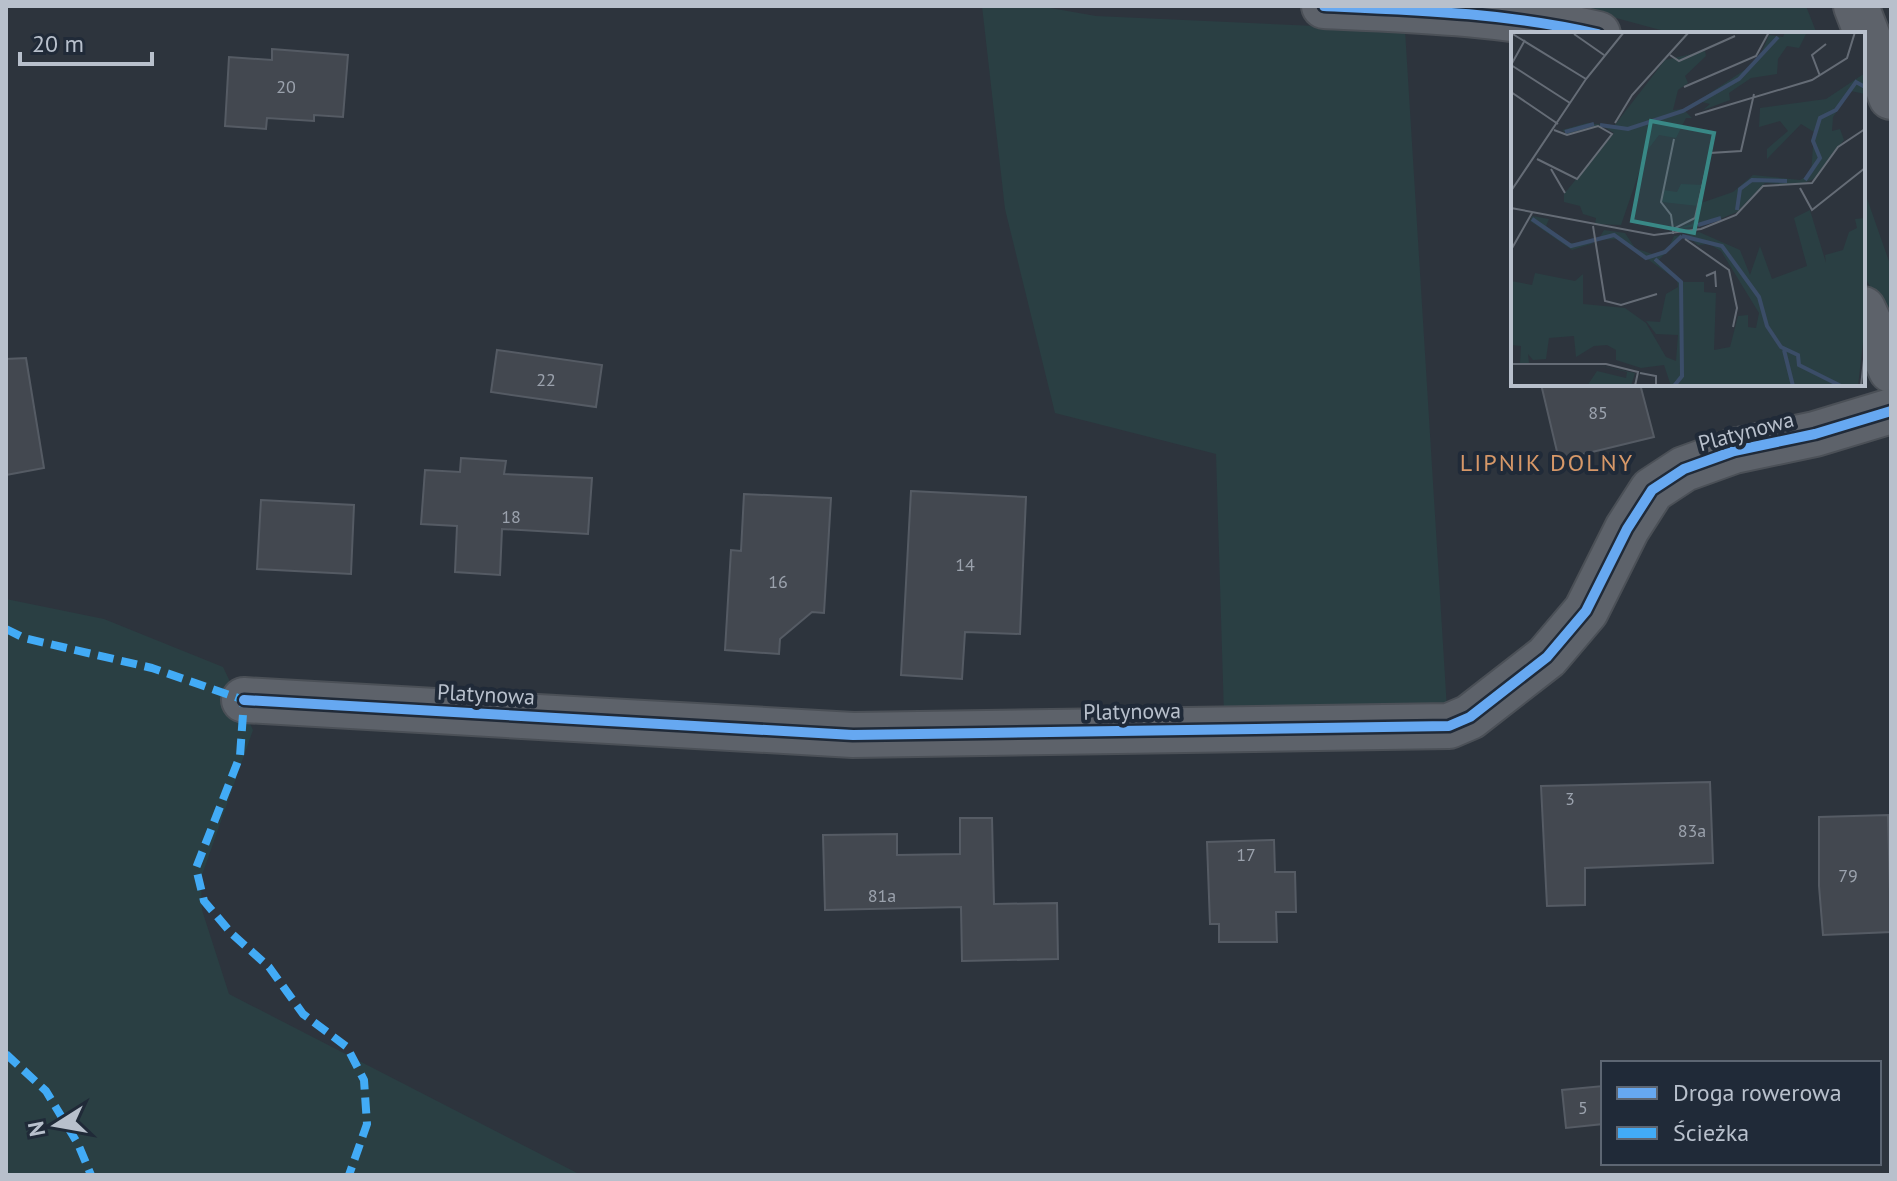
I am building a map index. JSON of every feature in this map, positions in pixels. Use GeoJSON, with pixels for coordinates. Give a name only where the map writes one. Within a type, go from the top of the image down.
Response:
{"type":"FeatureCollection","features":[{"type":"Feature","properties":{"kind":"street"},"geometry":{"type":"LineString","coordinates":[[1324,6],[1484,16],[1589,32]]}},
{"type":"Feature","properties":{"kind":"street"},"geometry":{"type":"LineString","coordinates":[[1856,6],[1891,97]]}},
{"type":"Feature","properties":{"kind":"street"},"geometry":{"type":"LineString","coordinates":[[1865,313],[1891,370]]}},
{"type":"Feature","properties":{"kind":"street","name":"Platynowa"},"geometry":{"type":"LineString","coordinates":[[244,700],[853,735],[1449,726],[1470,717],[1547,657],[1586,611],[1627,529],[1652,490],[1684,469],[1734,451],[1815,434],[1891,411]]}},
{"type":"Feature","properties":{"kind":"green space"},"geometry":{"type":"Polygon","coordinates":[[[982,6],[1039,6],[1096,16],[1405,30],[1447,709],[1224,715],[1216,454],[1055,413],[1005,209],[982,6]]]}},
{"type":"Feature","properties":{"kind":"green space"},"geometry":{"type":"Polygon","coordinates":[[[1572,6],[1806,6],[1816,32],[1668,32],[1572,6]]]}},
{"type":"Feature","properties":{"kind":"green space"},"geometry":{"type":"Polygon","coordinates":[[[1865,193],[1891,267],[1891,327],[1865,277],[1865,193]]]}},
{"type":"Feature","properties":{"kind":"green space"},"geometry":{"type":"Polygon","coordinates":[[[6,599],[104,619],[223,667],[253,730],[201,878],[202,910],[229,994],[581,1175],[6,1175],[6,599]]]}},
{"type":"Feature","properties":{"kind":"building"},"geometry":{"type":"Polygon","coordinates":[[[272,49],[348,55],[343,117],[314,115],[314,121],[267,118],[266,129],[225,126],[229,57],[272,60],[272,49]]]}},
{"type":"Feature","properties":{"kind":"building"},"geometry":{"type":"Polygon","coordinates":[[[497,350],[602,365],[596,407],[491,392],[497,350]]]}},
{"type":"Feature","properties":{"kind":"building"},"geometry":{"type":"Polygon","coordinates":[[[26,358],[44,468],[6,475],[6,359],[26,358]]]}},
{"type":"Feature","properties":{"kind":"building"},"geometry":{"type":"Polygon","coordinates":[[[1541,386],[1641,386],[1654,437],[1559,460],[1541,386]]]}},
{"type":"Feature","properties":{"kind":"building"},"geometry":{"type":"Polygon","coordinates":[[[461,458],[506,461],[504,474],[592,478],[588,534],[502,529],[500,575],[455,572],[457,526],[421,524],[425,470],[460,472],[461,458]]]}},
{"type":"Feature","properties":{"kind":"building"},"geometry":{"type":"Polygon","coordinates":[[[911,491],[1026,497],[1020,634],[965,632],[962,679],[901,675],[911,491]]]}},
{"type":"Feature","properties":{"kind":"building"},"geometry":{"type":"Polygon","coordinates":[[[744,494],[831,498],[824,613],[812,612],[780,639],[779,654],[725,650],[731,550],[741,551],[744,494]]]}},
{"type":"Feature","properties":{"kind":"building"},"geometry":{"type":"Polygon","coordinates":[[[261,500],[354,505],[351,574],[257,569],[261,500]]]}},
{"type":"Feature","properties":{"kind":"building"},"geometry":{"type":"Polygon","coordinates":[[[1710,782],[1713,863],[1585,868],[1585,905],[1547,906],[1541,786],[1710,782]]]}},
{"type":"Feature","properties":{"kind":"building"},"geometry":{"type":"Polygon","coordinates":[[[1888,815],[1891,932],[1823,935],[1819,817],[1888,815]]]}},
{"type":"Feature","properties":{"kind":"building"},"geometry":{"type":"Polygon","coordinates":[[[960,818],[992,818],[994,904],[1057,903],[1058,959],[962,961],[961,907],[825,910],[823,835],[897,834],[897,855],[960,854],[960,818]]]}},
{"type":"Feature","properties":{"kind":"building"},"geometry":{"type":"Polygon","coordinates":[[[1274,840],[1275,872],[1295,872],[1296,912],[1276,912],[1277,942],[1219,942],[1219,924],[1210,924],[1207,842],[1274,840]]]}},
{"type":"Feature","properties":{"kind":"building"},"geometry":{"type":"Polygon","coordinates":[[[1601,1086],[1601,1124],[1566,1128],[1562,1090],[1601,1086]]]}},
{"type":"Feature","properties":{"kind":"marked path"},"geometry":{"type":"LineString","coordinates":[[6,629],[24,638],[152,668],[244,700],[240,756],[196,868],[204,901],[232,934],[269,967],[303,1014],[347,1047],[364,1080],[367,1124],[349,1175]]}},
{"type":"Feature","properties":{"kind":"marked path"},"geometry":{"type":"LineString","coordinates":[[6,1054],[46,1091],[78,1144],[91,1175]]}},
{"type":"Feature","properties":{"kind":"cycle path"},"geometry":{"type":"LineString","coordinates":[[1324,6],[1496,17],[1588,32]]}},
{"type":"Feature","properties":{"kind":"cycle path"},"geometry":{"type":"LineString","coordinates":[[244,700],[853,735],[1449,726],[1470,717],[1547,657],[1586,611],[1627,529],[1652,490],[1684,469],[1734,451],[1815,434],[1891,411]]}},
{"type":"Feature","properties":{"kind":"district","name":"LIPNIK DOLNY"},"geometry":{"type":"Point","coordinates":[1547,462]}}]}
